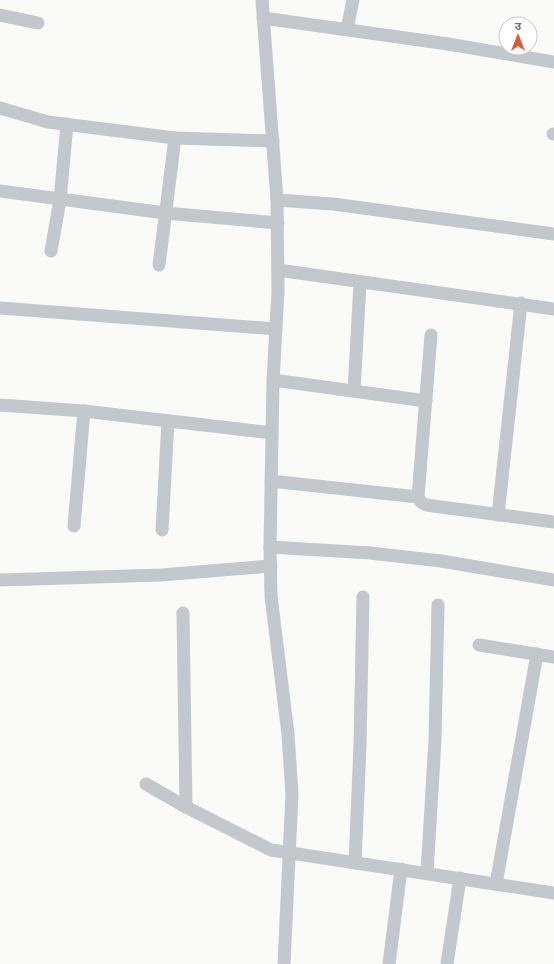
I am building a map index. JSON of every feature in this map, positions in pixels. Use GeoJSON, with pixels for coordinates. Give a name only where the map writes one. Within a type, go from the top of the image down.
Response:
{"type":"FeatureCollection","features":[{"type":"Feature","properties":{"kind":"street"},"geometry":{"type":"LineString","coordinates":[[262,0],[278,223],[278,270],[273,380],[271,481],[271,596],[288,734],[292,794],[284,964]]}},
{"type":"Feature","properties":{"kind":"street"},"geometry":{"type":"LineString","coordinates":[[347,30],[353,0]]}},
{"type":"Feature","properties":{"kind":"street"},"geometry":{"type":"LineString","coordinates":[[0,15],[38,23]]}},
{"type":"Feature","properties":{"kind":"street"},"geometry":{"type":"LineString","coordinates":[[263,18],[448,44],[554,62]]}},
{"type":"Feature","properties":{"kind":"street"},"geometry":{"type":"LineString","coordinates":[[0,108],[48,122],[175,138],[273,141]]}},
{"type":"Feature","properties":{"kind":"street"},"geometry":{"type":"LineString","coordinates":[[51,251],[60,200],[67,124]]}},
{"type":"Feature","properties":{"kind":"street"},"geometry":{"type":"LineString","coordinates":[[159,265],[175,138]]}},
{"type":"Feature","properties":{"kind":"street"},"geometry":{"type":"LineString","coordinates":[[0,191],[165,213],[278,223]]}},
{"type":"Feature","properties":{"kind":"street"},"geometry":{"type":"LineString","coordinates":[[277,200],[333,204],[554,234]]}},
{"type":"Feature","properties":{"kind":"street"},"geometry":{"type":"LineString","coordinates":[[278,270],[360,283],[522,303],[554,309]]}},
{"type":"Feature","properties":{"kind":"street"},"geometry":{"type":"LineString","coordinates":[[354,391],[360,283]]}},
{"type":"Feature","properties":{"kind":"street"},"geometry":{"type":"LineString","coordinates":[[498,515],[522,303]]}},
{"type":"Feature","properties":{"kind":"street"},"geometry":{"type":"LineString","coordinates":[[0,308],[276,329]]}},
{"type":"Feature","properties":{"kind":"street"},"geometry":{"type":"LineString","coordinates":[[431,335],[418,497],[421,502],[426,505],[554,522]]}},
{"type":"Feature","properties":{"kind":"street"},"geometry":{"type":"LineString","coordinates":[[273,380],[426,401]]}},
{"type":"Feature","properties":{"kind":"street"},"geometry":{"type":"LineString","coordinates":[[0,405],[84,411],[272,433]]}},
{"type":"Feature","properties":{"kind":"street"},"geometry":{"type":"LineString","coordinates":[[74,526],[84,411]]}},
{"type":"Feature","properties":{"kind":"street"},"geometry":{"type":"LineString","coordinates":[[162,530],[168,421]]}},
{"type":"Feature","properties":{"kind":"street"},"geometry":{"type":"LineString","coordinates":[[271,481],[418,497]]}},
{"type":"Feature","properties":{"kind":"street"},"geometry":{"type":"LineString","coordinates":[[270,547],[356,552],[442,561],[554,580]]}},
{"type":"Feature","properties":{"kind":"street"},"geometry":{"type":"LineString","coordinates":[[0,580],[160,575],[271,566]]}},
{"type":"Feature","properties":{"kind":"street"},"geometry":{"type":"LineString","coordinates":[[355,864],[360,745],[363,597]]}},
{"type":"Feature","properties":{"kind":"street"},"geometry":{"type":"LineString","coordinates":[[427,873],[435,740],[438,605]]}},
{"type":"Feature","properties":{"kind":"street"},"geometry":{"type":"LineString","coordinates":[[183,613],[186,807]]}},
{"type":"Feature","properties":{"kind":"street"},"geometry":{"type":"LineString","coordinates":[[479,645],[554,657]]}},
{"type":"Feature","properties":{"kind":"street"},"geometry":{"type":"LineString","coordinates":[[496,884],[537,654]]}},
{"type":"Feature","properties":{"kind":"street"},"geometry":{"type":"LineString","coordinates":[[146,784],[186,807],[271,850],[355,864],[401,869],[554,893]]}},
{"type":"Feature","properties":{"kind":"street"},"geometry":{"type":"LineString","coordinates":[[389,964],[401,869]]}},
{"type":"Feature","properties":{"kind":"street"},"geometry":{"type":"LineString","coordinates":[[447,964],[460,878]]}}]}
